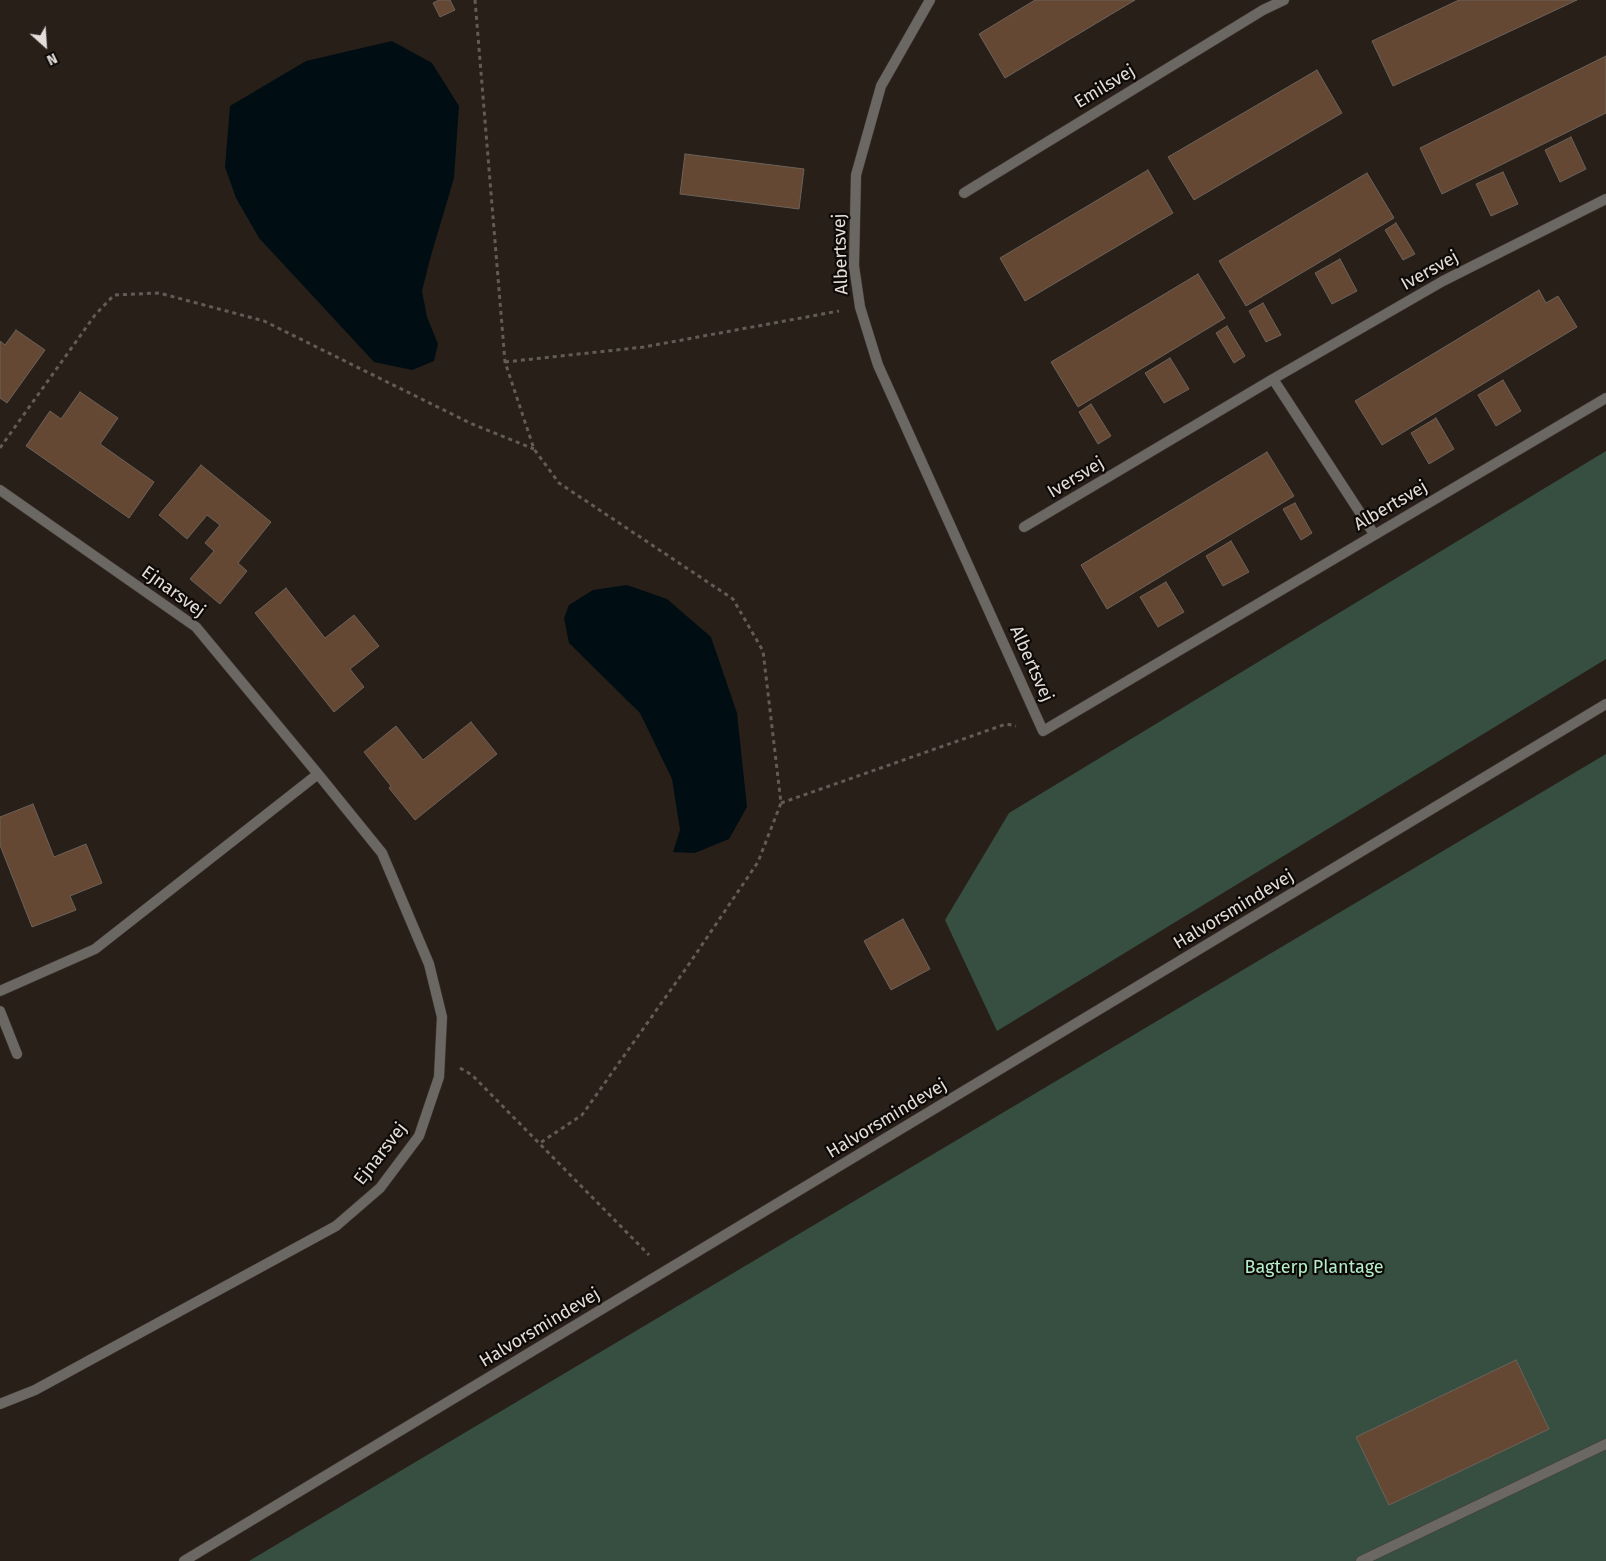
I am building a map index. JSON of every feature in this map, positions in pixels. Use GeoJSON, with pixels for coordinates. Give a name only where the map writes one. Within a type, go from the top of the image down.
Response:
{"type":"FeatureCollection","features":[{"type":"Feature","properties":{"kind":"street","name":"Albertsvej"},"geometry":{"type":"LineString","coordinates":[[930,0],[881,86],[856,175],[854,266],[860,307],[878,365],[1044,731],[1606,398]]}},
{"type":"Feature","properties":{"kind":"street"},"geometry":{"type":"LineString","coordinates":[[1258,0],[1263,10]]}},
{"type":"Feature","properties":{"kind":"street","name":"Emilsvej"},"geometry":{"type":"LineString","coordinates":[[964,193],[1263,10],[1284,0]]}},
{"type":"Feature","properties":{"kind":"street","name":"Iversvej"},"geometry":{"type":"LineString","coordinates":[[1024,527],[1273,379],[1443,281],[1606,199]]}},
{"type":"Feature","properties":{"kind":"street"},"geometry":{"type":"LineString","coordinates":[[1273,379],[1374,534]]}},
{"type":"Feature","properties":{"kind":"street","name":"Ejnarsvej"},"geometry":{"type":"LineString","coordinates":[[0,490],[196,627],[382,853],[429,964],[442,1017],[439,1077],[419,1136],[380,1188],[336,1226],[35,1390],[0,1404]]}},
{"type":"Feature","properties":{"kind":"street","name":"Halvorsmindevej"},"geometry":{"type":"LineString","coordinates":[[184,1561],[1606,704]]}},
{"type":"Feature","properties":{"kind":"street"},"geometry":{"type":"LineString","coordinates":[[0,992],[95,949],[318,774]]}},
{"type":"Feature","properties":{"kind":"street"},"geometry":{"type":"LineString","coordinates":[[0,1011],[17,1054]]}},
{"type":"Feature","properties":{"kind":"street"},"geometry":{"type":"LineString","coordinates":[[1361,1561],[1606,1444]]}},
{"type":"Feature","properties":{"kind":"path"},"geometry":{"type":"LineString","coordinates":[[475,0],[506,362],[534,449],[559,483],[733,599],[763,651],[781,803],[758,862],[632,1045],[582,1115],[540,1143]]}},
{"type":"Feature","properties":{"kind":"path"},"geometry":{"type":"LineString","coordinates":[[0,448],[95,315],[114,295],[158,293],[264,322],[470,423],[534,449]]}},
{"type":"Feature","properties":{"kind":"path"},"geometry":{"type":"LineString","coordinates":[[506,362],[644,347],[860,307]]}},
{"type":"Feature","properties":{"kind":"path"},"geometry":{"type":"LineString","coordinates":[[781,803],[1006,724],[1044,731]]}},
{"type":"Feature","properties":{"kind":"path"},"geometry":{"type":"LineString","coordinates":[[440,1055],[472,1075],[665,1271]]}},
{"type":"Feature","properties":{"kind":"green space"},"geometry":{"type":"Polygon","coordinates":[[[1606,451],[1606,659],[997,1031],[945,920],[1009,813],[1606,451]]]}},
{"type":"Feature","properties":{"kind":"green space","name":"Bagterp Plantage"},"geometry":{"type":"Polygon","coordinates":[[[1606,754],[1606,1561],[249,1561],[1606,754]]]}},
{"type":"Feature","properties":{"kind":"shaded area"},"geometry":{"type":"Polygon","coordinates":[[[392,41],[432,63],[459,106],[454,178],[422,291],[427,317],[438,344],[434,361],[412,370],[374,362],[259,238],[236,198],[225,167],[230,106],[306,61],[392,41]]]}},
{"type":"Feature","properties":{"kind":"shaded area"},"geometry":{"type":"Polygon","coordinates":[[[627,585],[667,599],[711,637],[737,713],[747,807],[729,839],[695,853],[673,852],[680,830],[672,779],[640,713],[569,643],[564,618],[569,605],[593,590],[627,585]]]}},
{"type":"Feature","properties":{"kind":"building"},"geometry":{"type":"Polygon","coordinates":[[[439,0],[450,0],[455,10],[440,17],[433,3],[439,0]]]}},
{"type":"Feature","properties":{"kind":"building"},"geometry":{"type":"Polygon","coordinates":[[[1035,0],[1135,0],[1005,78],[979,34],[1035,0]]]}},
{"type":"Feature","properties":{"kind":"building"},"geometry":{"type":"Polygon","coordinates":[[[1459,0],[1577,0],[1393,86],[1372,41],[1459,0]]]}},
{"type":"Feature","properties":{"kind":"building"},"geometry":{"type":"Polygon","coordinates":[[[1606,56],[1606,113],[1442,194],[1420,148],[1606,56]]]}},
{"type":"Feature","properties":{"kind":"building"},"geometry":{"type":"Polygon","coordinates":[[[1317,70],[1342,113],[1194,200],[1168,157],[1317,70]]]}},
{"type":"Feature","properties":{"kind":"building"},"geometry":{"type":"Polygon","coordinates":[[[1571,137],[1586,169],[1560,182],[1545,150],[1571,137]]]}},
{"type":"Feature","properties":{"kind":"building"},"geometry":{"type":"Polygon","coordinates":[[[685,154],[804,169],[799,209],[680,194],[685,154]]]}},
{"type":"Feature","properties":{"kind":"building"},"geometry":{"type":"Polygon","coordinates":[[[1148,170],[1173,213],[1025,301],[1000,258],[1148,170]]]}},
{"type":"Feature","properties":{"kind":"building"},"geometry":{"type":"Polygon","coordinates":[[[1503,172],[1518,204],[1491,216],[1476,184],[1503,172]]]}},
{"type":"Feature","properties":{"kind":"building"},"geometry":{"type":"Polygon","coordinates":[[[1367,173],[1394,218],[1246,306],[1219,261],[1367,173]]]}},
{"type":"Feature","properties":{"kind":"building"},"geometry":{"type":"Polygon","coordinates":[[[1396,223],[1415,254],[1403,260],[1385,230],[1396,223]]]}},
{"type":"Feature","properties":{"kind":"building"},"geometry":{"type":"Polygon","coordinates":[[[1340,259],[1357,291],[1332,304],[1315,273],[1340,259]]]}},
{"type":"Feature","properties":{"kind":"building"},"geometry":{"type":"Polygon","coordinates":[[[1198,274],[1225,318],[1078,407],[1051,362],[1198,274]]]}},
{"type":"Feature","properties":{"kind":"building"},"geometry":{"type":"Polygon","coordinates":[[[1539,290],[1546,303],[1558,296],[1577,327],[1382,445],[1355,401],[1539,290]]]}},
{"type":"Feature","properties":{"kind":"building"},"geometry":{"type":"Polygon","coordinates":[[[1263,303],[1281,335],[1266,342],[1249,311],[1263,303]]]}},
{"type":"Feature","properties":{"kind":"building"},"geometry":{"type":"Polygon","coordinates":[[[1227,326],[1245,356],[1234,363],[1216,333],[1227,326]]]}},
{"type":"Feature","properties":{"kind":"building"},"geometry":{"type":"Polygon","coordinates":[[[16,330],[45,350],[7,403],[0,398],[0,341],[5,345],[16,330]]]}},
{"type":"Feature","properties":{"kind":"building"},"geometry":{"type":"Polygon","coordinates":[[[1170,358],[1189,389],[1164,403],[1145,373],[1170,358]]]}},
{"type":"Feature","properties":{"kind":"building"},"geometry":{"type":"Polygon","coordinates":[[[1503,380],[1521,411],[1496,426],[1478,395],[1503,380]]]}},
{"type":"Feature","properties":{"kind":"building"},"geometry":{"type":"Polygon","coordinates":[[[80,392],[118,418],[100,444],[154,482],[129,518],[26,446],[50,411],[61,419],[80,392]]]}},
{"type":"Feature","properties":{"kind":"building"},"geometry":{"type":"Polygon","coordinates":[[[1091,404],[1111,436],[1098,444],[1079,412],[1091,404]]]}},
{"type":"Feature","properties":{"kind":"building"},"geometry":{"type":"Polygon","coordinates":[[[1436,418],[1454,449],[1429,464],[1411,433],[1436,418]]]}},
{"type":"Feature","properties":{"kind":"building"},"geometry":{"type":"Polygon","coordinates":[[[1267,452],[1294,496],[1107,609],[1081,565],[1267,452]]]}},
{"type":"Feature","properties":{"kind":"building"},"geometry":{"type":"Polygon","coordinates":[[[201,465],[271,522],[238,563],[247,571],[220,604],[190,579],[214,551],[205,543],[220,525],[207,515],[187,539],[159,515],[201,465]]]}},
{"type":"Feature","properties":{"kind":"building"},"geometry":{"type":"Polygon","coordinates":[[[1295,503],[1312,533],[1301,540],[1283,509],[1295,503]]]}},
{"type":"Feature","properties":{"kind":"building"},"geometry":{"type":"Polygon","coordinates":[[[1231,541],[1249,572],[1223,586],[1206,556],[1231,541]]]}},
{"type":"Feature","properties":{"kind":"building"},"geometry":{"type":"Polygon","coordinates":[[[1166,582],[1184,612],[1158,627],[1140,597],[1166,582]]]}},
{"type":"Feature","properties":{"kind":"building"},"geometry":{"type":"Polygon","coordinates":[[[286,588],[325,638],[354,615],[379,646],[350,669],[364,687],[334,712],[255,613],[286,588]]]}},
{"type":"Feature","properties":{"kind":"building"},"geometry":{"type":"Polygon","coordinates":[[[471,722],[497,754],[415,820],[389,788],[391,786],[364,752],[396,726],[423,760],[471,722]]]}},
{"type":"Feature","properties":{"kind":"building"},"geometry":{"type":"Polygon","coordinates":[[[33,804],[54,857],[86,844],[102,883],[70,896],[76,910],[32,927],[0,845],[0,817],[33,804]]]}},
{"type":"Feature","properties":{"kind":"building"},"geometry":{"type":"Polygon","coordinates":[[[903,919],[930,969],[891,990],[864,941],[903,919]]]}},
{"type":"Feature","properties":{"kind":"building"},"geometry":{"type":"Polygon","coordinates":[[[1516,1360],[1549,1429],[1389,1505],[1356,1437],[1516,1360]]]}}]}
